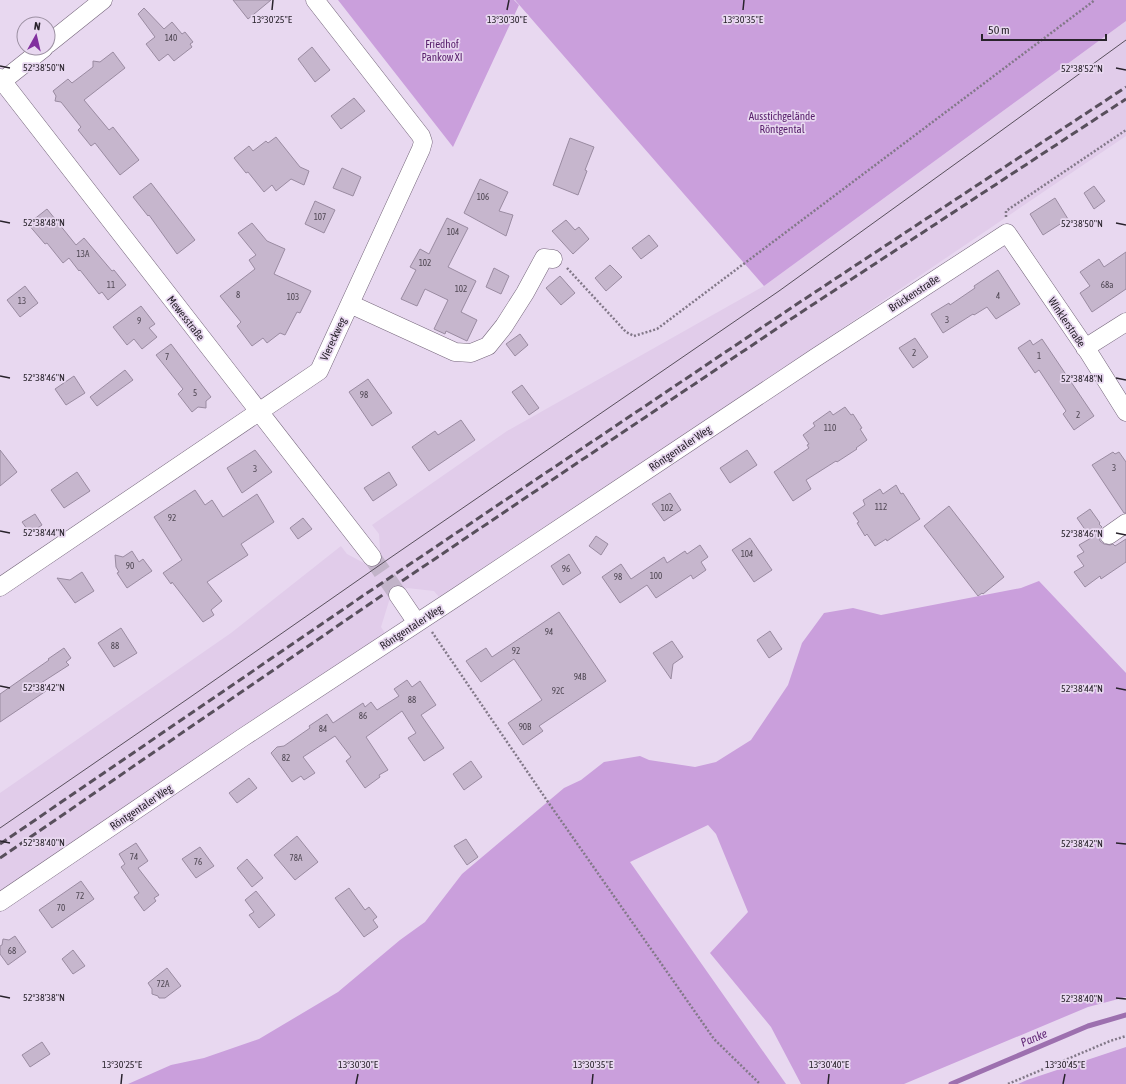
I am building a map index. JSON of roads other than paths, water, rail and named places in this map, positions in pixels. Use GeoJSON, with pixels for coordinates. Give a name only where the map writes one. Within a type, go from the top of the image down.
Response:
{"type":"FeatureCollection","features":[{"type":"Feature","properties":{"kind":"street"},"geometry":{"type":"LineString","coordinates":[[56,38],[103,0]]}},
{"type":"Feature","properties":{"kind":"street","name":"Viereckweg"},"geometry":{"type":"LineString","coordinates":[[0,587],[319,371],[423,142],[421,136],[315,0]]}},
{"type":"Feature","properties":{"kind":"street"},"geometry":{"type":"LineString","coordinates":[[1,81],[34,56]]}},
{"type":"Feature","properties":{"kind":"street","name":"Mewesstraße"},"geometry":{"type":"LineString","coordinates":[[1,81],[372,557]]}},
{"type":"Feature","properties":{"kind":"street","name":"Winklerstraße"},"geometry":{"type":"LineString","coordinates":[[1006,233],[1085,348],[1126,412]]}},
{"type":"Feature","properties":{"kind":"street","name":"Brückenstraße"},"geometry":{"type":"LineString","coordinates":[[822,353],[1006,233]]}},
{"type":"Feature","properties":{"kind":"street"},"geometry":{"type":"LineString","coordinates":[[350,304],[455,352],[471,353],[488,346],[504,326],[526,293],[544,258],[553,259]]}},
{"type":"Feature","properties":{"kind":"street"},"geometry":{"type":"LineString","coordinates":[[1085,348],[1126,322]]}},
{"type":"Feature","properties":{"kind":"street","name":"Röntgentaler Weg"},"geometry":{"type":"LineString","coordinates":[[0,902],[242,738],[418,623],[822,353]]}},
{"type":"Feature","properties":{"kind":"street"},"geometry":{"type":"LineString","coordinates":[[1109,535],[1126,523]]}},
{"type":"Feature","properties":{"kind":"street"},"geometry":{"type":"LineString","coordinates":[[398,595],[418,623]]}},
{"type":"Feature","properties":{"kind":"waterway","name":"Panke"},"geometry":{"type":"LineString","coordinates":[[951,1084],[1088,1026],[1126,1015]]}},
{"type":"Feature","properties":{"kind":"tunnel"},"geometry":{"type":"LineString","coordinates":[[372,557],[398,595]]}},
{"type":"Feature","properties":{"kind":"tram line"},"geometry":{"type":"LineString","coordinates":[[0,828],[779,291],[1126,40]]}},
{"type":"Feature","properties":{"kind":"railway"},"geometry":{"type":"LineString","coordinates":[[0,844],[367,593],[794,306],[1126,87]]}},
{"type":"Feature","properties":{"kind":"railway"},"geometry":{"type":"LineString","coordinates":[[402,581],[800,313],[1126,99]]}},
{"type":"Feature","properties":{"kind":"railway"},"geometry":{"type":"LineString","coordinates":[[0,858],[384,594]]}},
{"type":"Feature","properties":{"kind":"park label","name":"Friedhof Pankow XI"},"geometry":{"type":"Point","coordinates":[442,50]}},
{"type":"Feature","properties":{"kind":"park label","name":"Ausstichgelände Röntgental"},"geometry":{"type":"Point","coordinates":[782,122]}}]}
